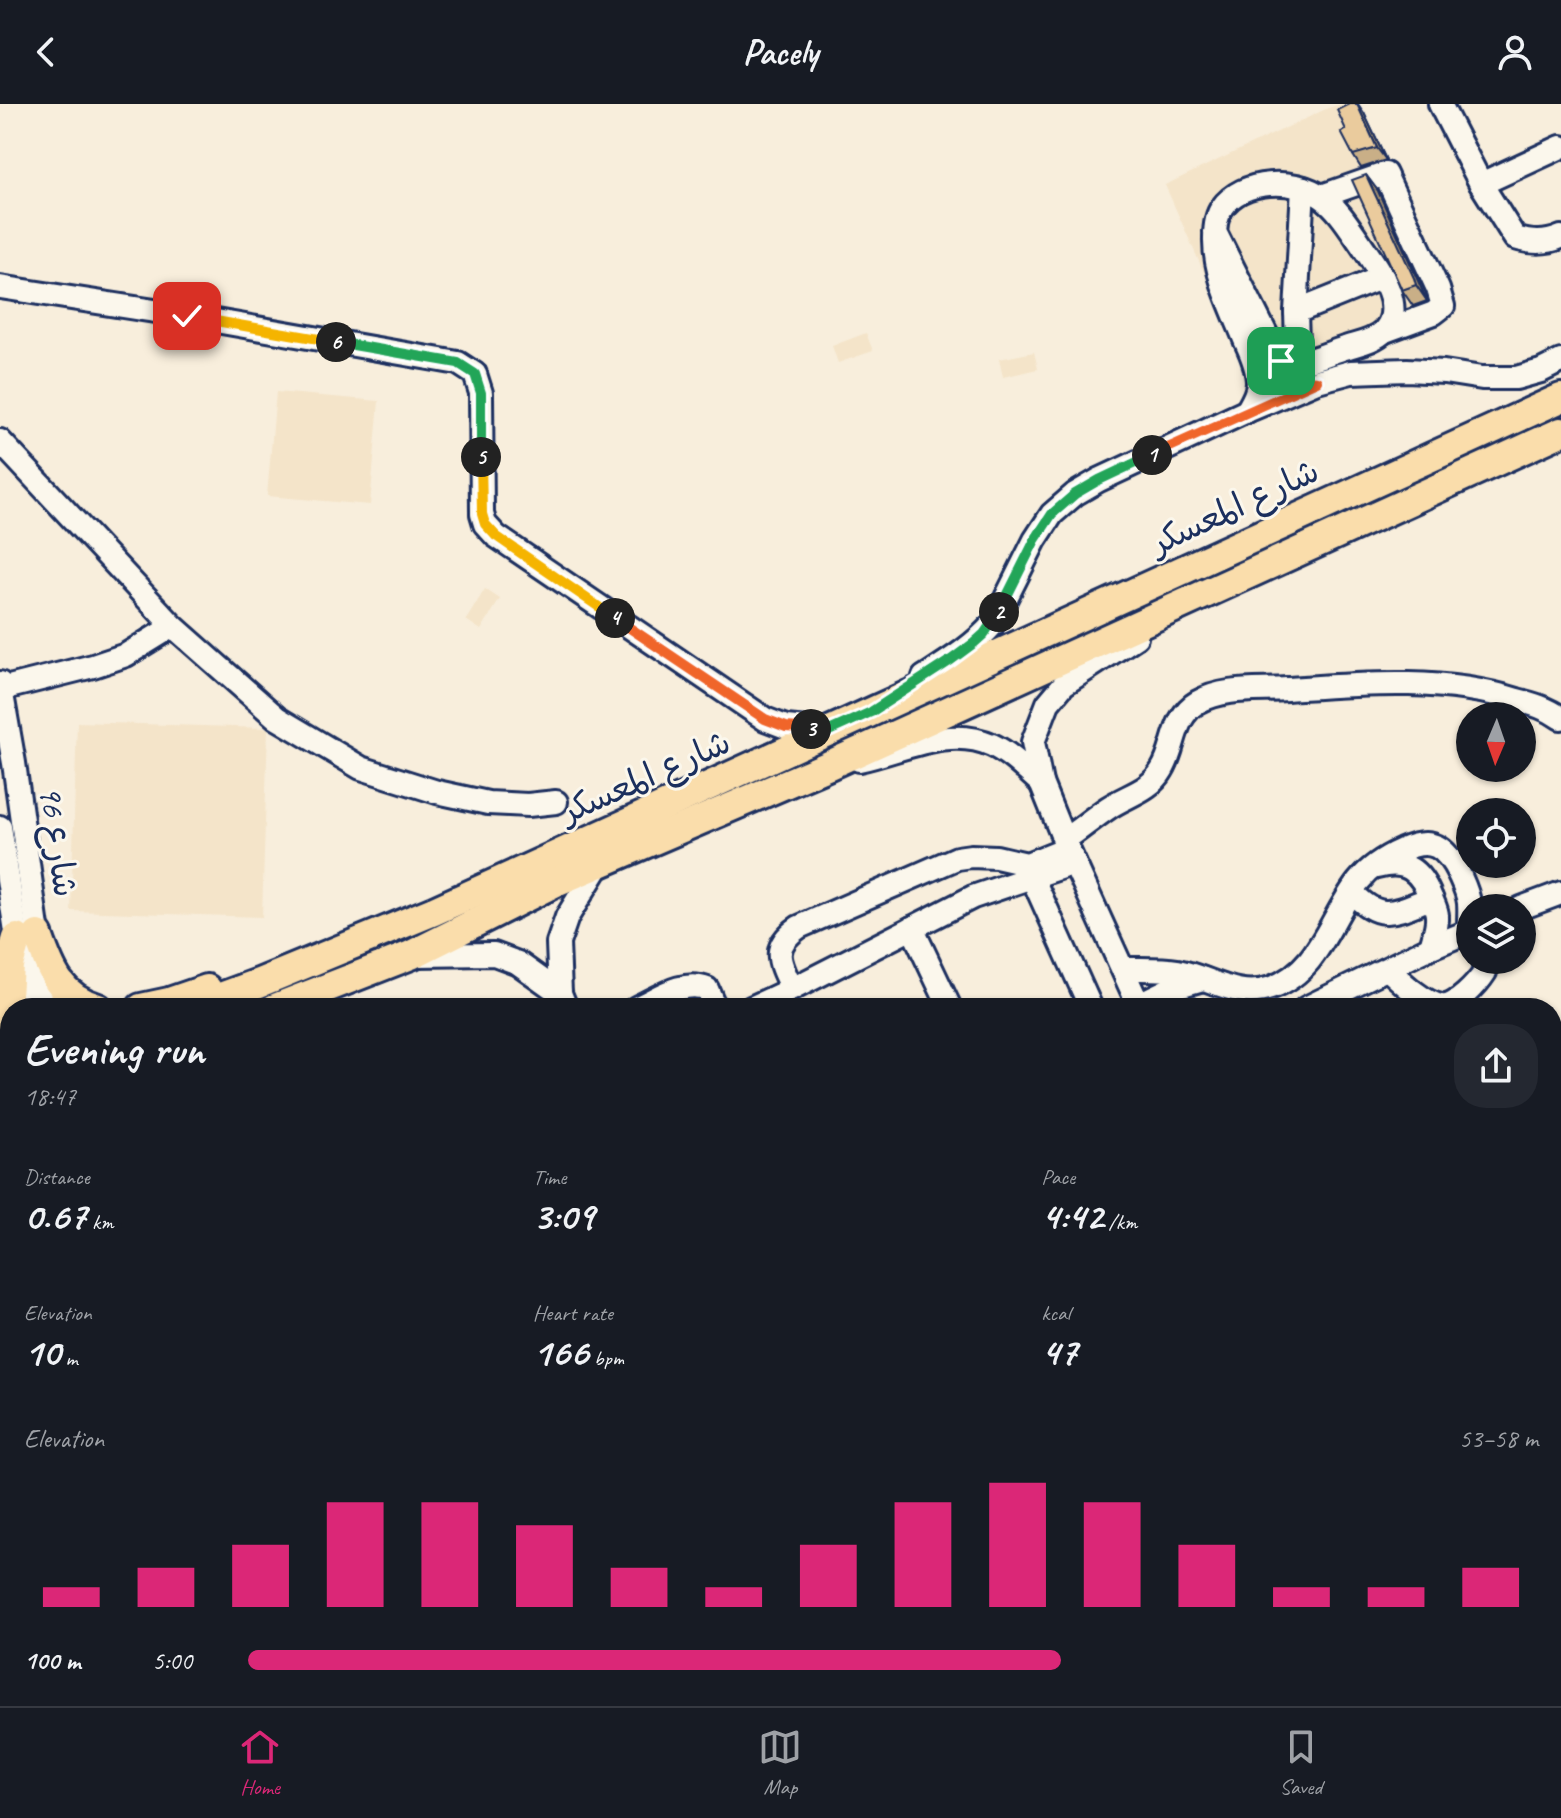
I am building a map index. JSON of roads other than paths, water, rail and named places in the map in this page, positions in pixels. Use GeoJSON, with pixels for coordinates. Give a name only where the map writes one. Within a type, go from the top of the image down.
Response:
{"type":"FeatureCollection","features":[{"type":"Feature","properties":{"kind":"main road","name":"شارع المعسكر"},"geometry":{"type":"LineString","coordinates":[[218,998],[434,911],[1561,398]]}},
{"type":"Feature","properties":{"kind":"main road","name":"شارع المعسكر"},"geometry":{"type":"LineString","coordinates":[[301,998],[411,955],[556,882],[827,766],[1561,432]]}},
{"type":"Feature","properties":{"kind":"main road"},"geometry":{"type":"LineString","coordinates":[[7,998],[9,965],[27,937],[57,980],[75,998]]}},
{"type":"Feature","properties":{"kind":"main road"},"geometry":{"type":"LineString","coordinates":[[181,998],[212,988],[259,983]]}},
{"type":"Feature","properties":{"kind":"street"},"geometry":{"type":"LineString","coordinates":[[1441,104],[1481,184],[1515,238],[1531,243],[1561,237]]}},
{"type":"Feature","properties":{"kind":"street"},"geometry":{"type":"LineString","coordinates":[[1481,184],[1561,147]]}},
{"type":"Feature","properties":{"kind":"street"},"geometry":{"type":"LineString","coordinates":[[1215,232],[1281,361],[1296,364],[1373,339],[1385,331],[1434,313],[1443,306],[1385,174],[1312,192]]}},
{"type":"Feature","properties":{"kind":"street"},"geometry":{"type":"LineString","coordinates":[[1247,411],[1258,386],[1257,375],[1222,283],[1215,232],[1219,212],[1225,203],[1249,189],[1267,184],[1287,185],[1312,192],[1346,223],[1383,277],[1391,298],[1392,308],[1385,331]]}},
{"type":"Feature","properties":{"kind":"street"},"geometry":{"type":"LineString","coordinates":[[1312,192],[1296,312],[1296,364],[1298,374],[1307,380],[1317,381]]}},
{"type":"Feature","properties":{"kind":"street"},"geometry":{"type":"LineString","coordinates":[[1296,312],[1383,277]]}},
{"type":"Feature","properties":{"kind":"street"},"geometry":{"type":"LineString","coordinates":[[0,287],[458,363],[475,374],[481,393],[482,514],[485,524],[496,536],[765,719],[786,727],[829,731]]}},
{"type":"Feature","properties":{"kind":"street"},"geometry":{"type":"LineString","coordinates":[[871,712],[951,660],[984,634],[993,624],[1035,540],[1052,514],[1075,494],[1099,480],[1247,411],[1317,381],[1351,372],[1444,372],[1482,378],[1516,378],[1561,361]]}},
{"type":"Feature","properties":{"kind":"street"},"geometry":{"type":"LineString","coordinates":[[0,441],[173,626],[277,718],[361,768],[437,792],[488,803],[528,805],[556,802]]}},
{"type":"Feature","properties":{"kind":"street"},"geometry":{"type":"LineString","coordinates":[[1136,998],[1068,850],[1041,783],[1033,742],[1048,703],[1064,684],[1115,649],[1220,589]]}},
{"type":"Feature","properties":{"kind":"street"},"geometry":{"type":"LineString","coordinates":[[1,686],[93,666],[126,655],[173,626]]}},
{"type":"Feature","properties":{"kind":"street"},"geometry":{"type":"LineString","coordinates":[[773,998],[1068,850],[1111,806],[1155,781],[1164,768],[1184,713],[1199,701],[1230,691],[1436,684],[1498,694],[1548,709],[1561,718]]}},
{"type":"Feature","properties":{"kind":"street","name":"شارع 96"},"geometry":{"type":"LineString","coordinates":[[1,686],[14,763],[27,937],[24,998]]}},
{"type":"Feature","properties":{"kind":"street"},"geometry":{"type":"LineString","coordinates":[[827,766],[885,755],[930,740],[962,739],[992,745],[1041,783]]}},
{"type":"Feature","properties":{"kind":"street","name":"شارع 96"},"geometry":{"type":"LineString","coordinates":[[0,827],[42,998]]}},
{"type":"Feature","properties":{"kind":"street"},"geometry":{"type":"LineString","coordinates":[[1123,969],[1179,971],[1242,992],[1267,990],[1287,981],[1313,958],[1364,875],[1385,858],[1412,846],[1434,845],[1443,849],[1469,894]]}},
{"type":"Feature","properties":{"kind":"street"},"geometry":{"type":"LineString","coordinates":[[792,989],[780,964],[780,948],[785,937],[799,927],[957,858],[971,856],[996,857],[1029,871],[1086,998]]}},
{"type":"Feature","properties":{"kind":"street"},"geometry":{"type":"LineString","coordinates":[[563,998],[558,943],[567,917],[601,862]]}},
{"type":"Feature","properties":{"kind":"street"},"geometry":{"type":"LineString","coordinates":[[1376,867],[1399,864],[1408,867],[1418,874],[1427,887],[1434,906],[1431,947]]}},
{"type":"Feature","properties":{"kind":"street"},"geometry":{"type":"LineString","coordinates":[[1352,892],[1374,911],[1387,913],[1434,906],[1456,923]]}},
{"type":"Feature","properties":{"kind":"street"},"geometry":{"type":"LineString","coordinates":[[1536,902],[1561,893]]}},
{"type":"Feature","properties":{"kind":"street"},"geometry":{"type":"LineString","coordinates":[[912,928],[945,998]]}},
{"type":"Feature","properties":{"kind":"street"},"geometry":{"type":"LineString","coordinates":[[1330,998],[1456,937]]}},
{"type":"Feature","properties":{"kind":"street"},"geometry":{"type":"LineString","coordinates":[[411,955],[494,954],[518,963],[561,998]]}},
{"type":"Feature","properties":{"kind":"street"},"geometry":{"type":"LineString","coordinates":[[1388,969],[1410,989],[1426,998]]}},
{"type":"Feature","properties":{"kind":"street"},"geometry":{"type":"LineString","coordinates":[[1460,998],[1484,974]]}},
{"type":"Feature","properties":{"kind":"street"},"geometry":{"type":"LineString","coordinates":[[1154,998],[1172,988],[1203,979]]}},
{"type":"Feature","properties":{"kind":"street"},"geometry":{"type":"LineString","coordinates":[[657,998],[685,985],[707,989],[711,998]]}}]}
